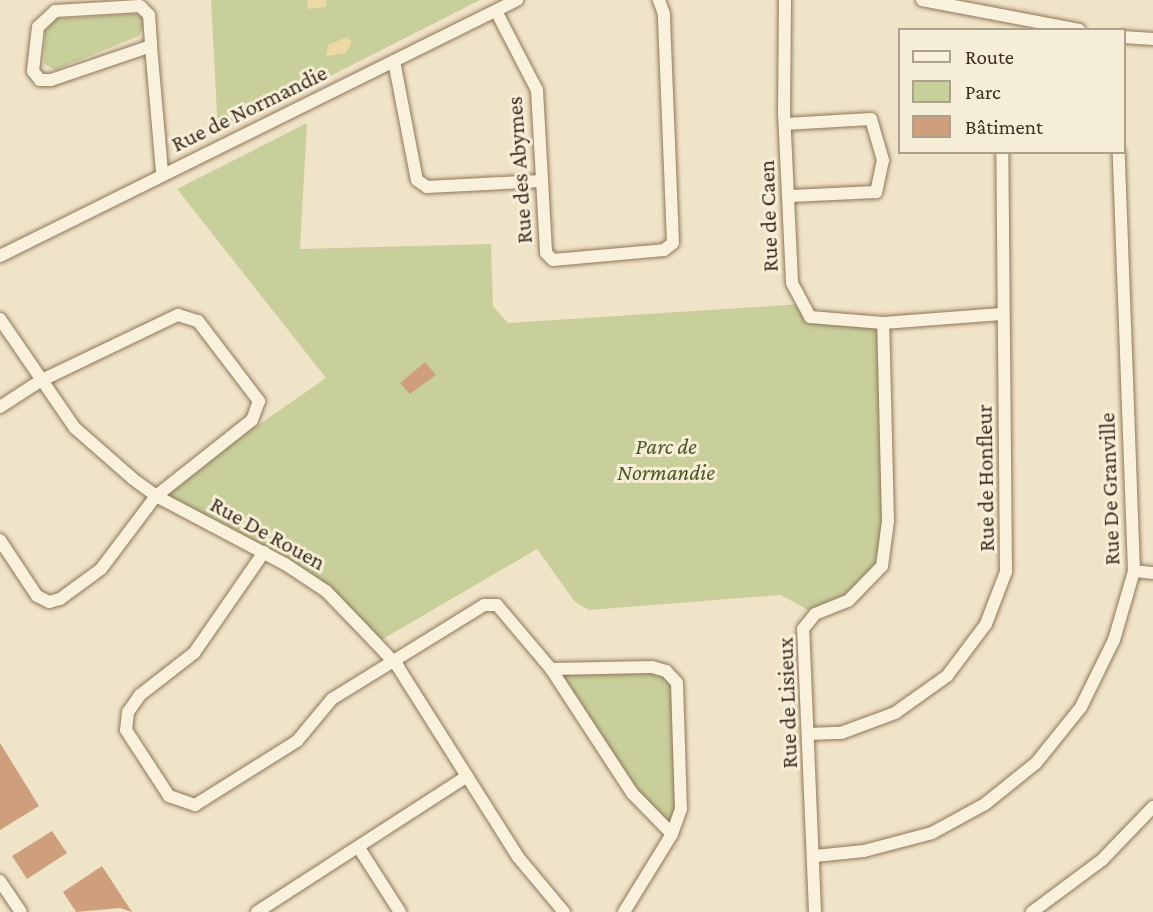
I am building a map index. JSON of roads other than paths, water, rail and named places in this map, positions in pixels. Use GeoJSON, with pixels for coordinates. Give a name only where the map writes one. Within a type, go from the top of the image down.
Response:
{"type":"FeatureCollection","features":[{"type":"Feature","properties":{"kind":"street","name":"Rue de Normandie"},"geometry":{"type":"LineString","coordinates":[[0,256],[162,173],[517,0]]}},
{"type":"Feature","properties":{"kind":"street","name":"Rue des Abymes"},"geometry":{"type":"LineString","coordinates":[[496,11],[537,90],[546,253],[552,260],[664,250],[673,243],[664,13],[659,0]]}},
{"type":"Feature","properties":{"kind":"street","name":"Rue de Caen"},"geometry":{"type":"LineString","coordinates":[[785,0],[785,124],[791,196],[792,283],[810,317],[883,323],[1002,314]]}},
{"type":"Feature","properties":{"kind":"street"},"geometry":{"type":"LineString","coordinates":[[922,0],[1069,28]]}},
{"type":"Feature","properties":{"kind":"street"},"geometry":{"type":"LineString","coordinates":[[151,46],[51,80],[40,79],[33,71],[38,27],[55,11],[140,6],[149,15],[162,173]]}},
{"type":"Feature","properties":{"kind":"street"},"geometry":{"type":"LineString","coordinates":[[1125,37],[1153,39]]}},
{"type":"Feature","properties":{"kind":"street"},"geometry":{"type":"LineString","coordinates":[[394,61],[417,180],[427,187],[541,181]]}},
{"type":"Feature","properties":{"kind":"street"},"geometry":{"type":"LineString","coordinates":[[785,124],[871,119],[883,160],[876,192],[791,196]]}},
{"type":"Feature","properties":{"kind":"street","name":"Rue de Honfleur"},"geometry":{"type":"LineString","coordinates":[[808,734],[841,733],[895,713],[947,676],[986,624],[1006,572],[1008,535],[1002,314],[1002,154]]}},
{"type":"Feature","properties":{"kind":"street","name":"Rue De Granville"},"geometry":{"type":"LineString","coordinates":[[815,856],[864,850],[932,833],[985,804],[1036,763],[1081,707],[1114,640],[1134,570],[1119,154]]}},
{"type":"Feature","properties":{"kind":"street"},"geometry":{"type":"LineString","coordinates":[[0,407],[40,381],[178,315],[198,321],[259,401],[258,412],[156,496],[101,569],[48,602],[37,596],[0,540]]}},
{"type":"Feature","properties":{"kind":"street","name":"Rue De Rouen"},"geometry":{"type":"LineString","coordinates":[[0,319],[40,381],[75,428],[156,496],[264,552],[326,590],[394,662],[518,857],[564,912]]}},
{"type":"Feature","properties":{"kind":"street","name":"Rue de Lisieux"},"geometry":{"type":"LineString","coordinates":[[815,912],[815,856],[803,629],[815,614],[848,601],[882,566],[888,521],[883,323]]}},
{"type":"Feature","properties":{"kind":"street"},"geometry":{"type":"LineString","coordinates":[[264,552],[194,653],[140,695],[128,712],[127,730],[169,796],[195,805],[297,741],[331,699],[484,605],[497,605],[551,669],[632,793],[672,835]]}},
{"type":"Feature","properties":{"kind":"street"},"geometry":{"type":"LineString","coordinates":[[1134,570],[1153,573]]}},
{"type":"Feature","properties":{"kind":"street"},"geometry":{"type":"LineString","coordinates":[[551,669],[652,667],[666,671],[677,683],[681,809],[672,835],[624,912]]}},
{"type":"Feature","properties":{"kind":"street"},"geometry":{"type":"LineString","coordinates":[[257,912],[467,776]]}},
{"type":"Feature","properties":{"kind":"street"},"geometry":{"type":"LineString","coordinates":[[1032,912],[1102,860],[1153,807]]}},
{"type":"Feature","properties":{"kind":"street"},"geometry":{"type":"LineString","coordinates":[[359,848],[400,912]]}},
{"type":"Feature","properties":{"kind":"street"},"geometry":{"type":"LineString","coordinates":[[0,881],[21,912]]}},
{"type":"Feature","properties":{"kind":"park label","name":"Parc de Normandie"},"geometry":{"type":"Point","coordinates":[666,459]}}]}
